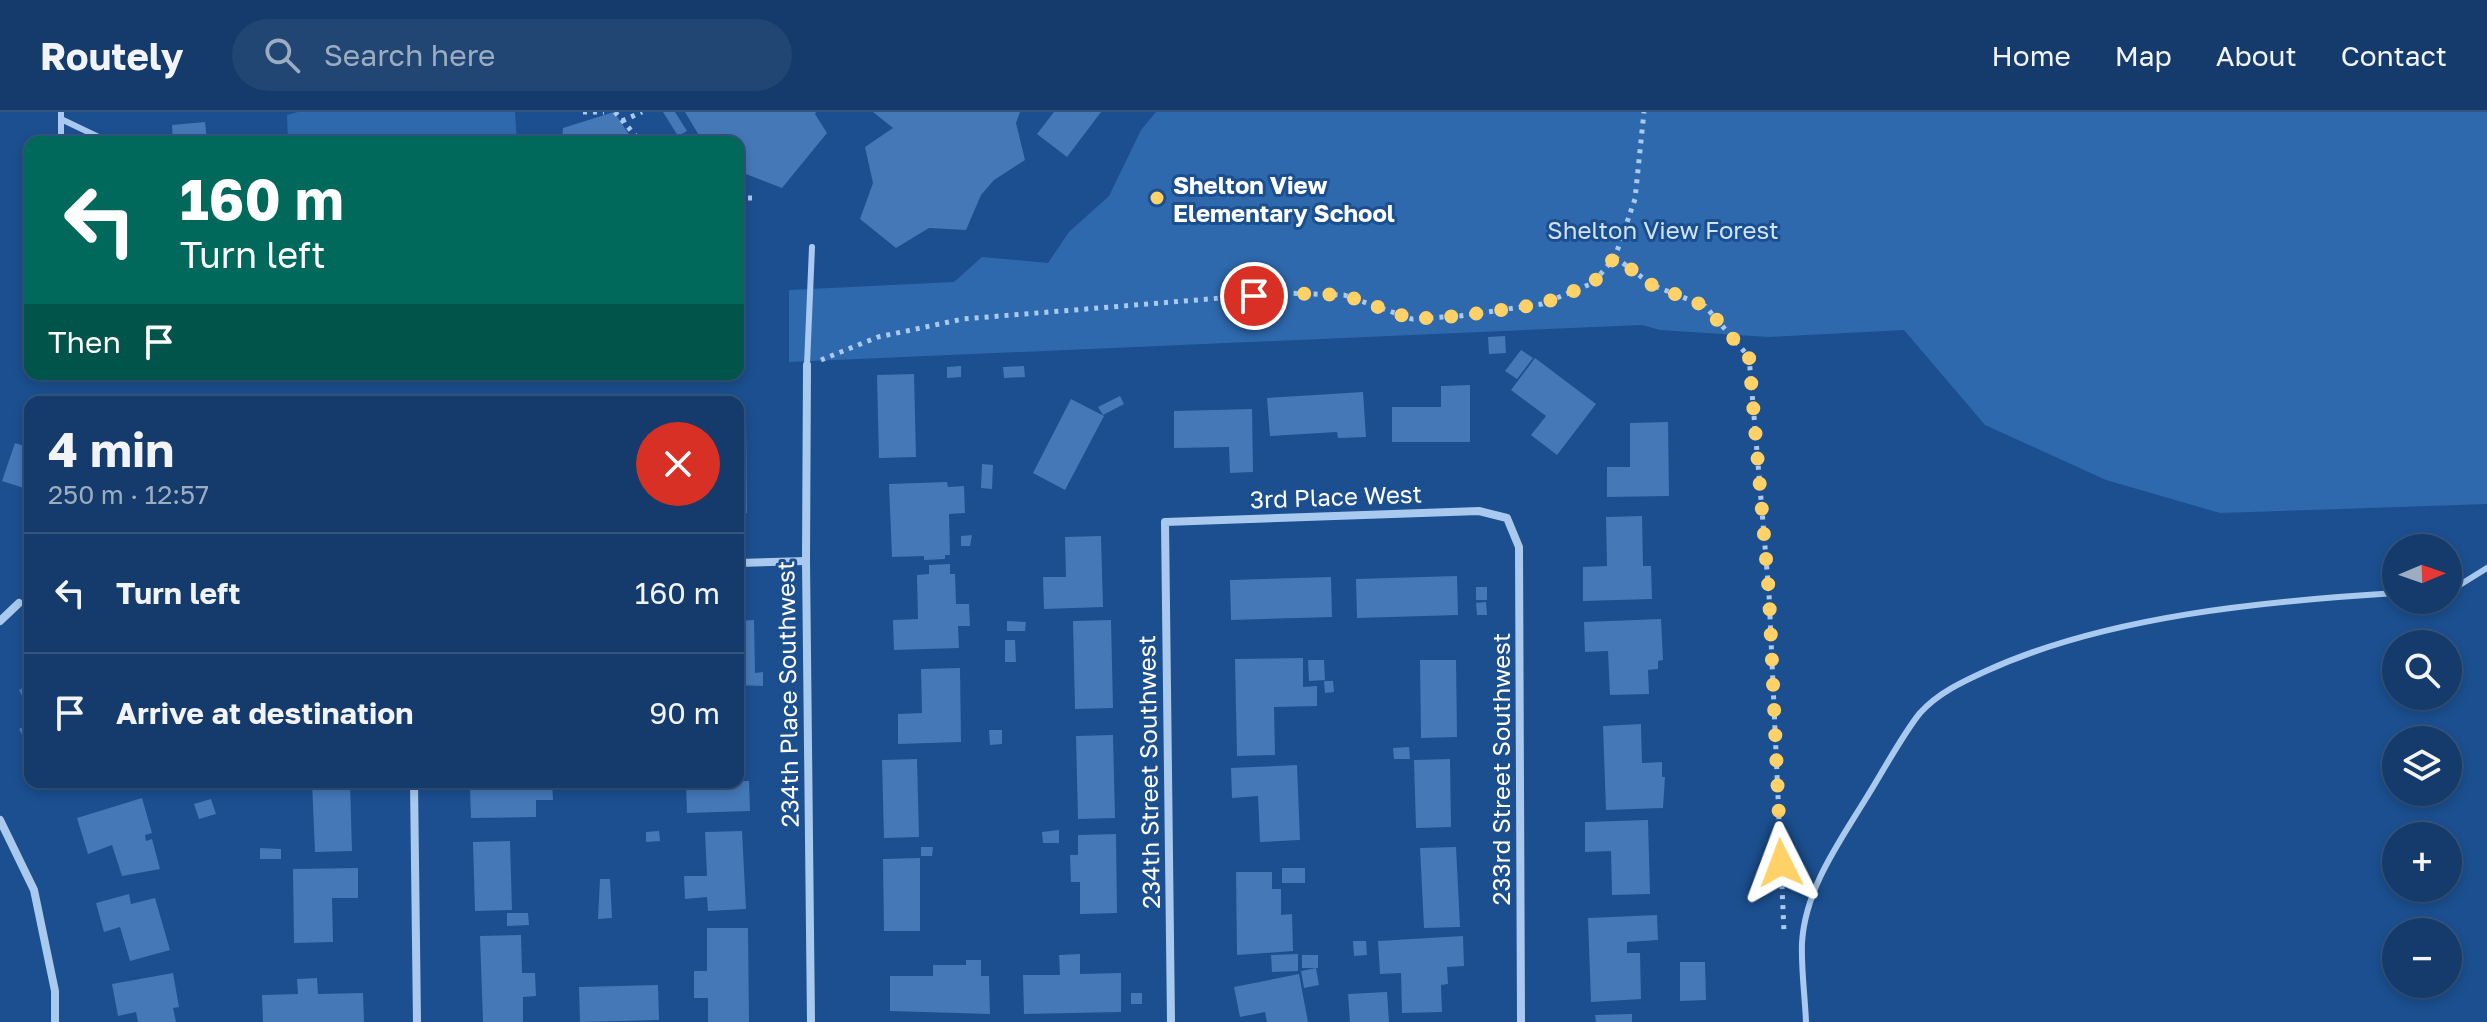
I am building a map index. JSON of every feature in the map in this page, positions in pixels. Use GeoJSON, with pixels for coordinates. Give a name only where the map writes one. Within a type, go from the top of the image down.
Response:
{"type":"FeatureCollection","features":[{"type":"Feature","properties":{"kind":"street","name":"234th Place Southwest"},"geometry":{"type":"LineString","coordinates":[[807,365],[811,1022]]}},
{"type":"Feature","properties":{"kind":"street","name":"3rd Place West"},"geometry":{"type":"LineString","coordinates":[[1165,522],[1479,511],[1507,518]]}},
{"type":"Feature","properties":{"kind":"street","name":"233rd Street Southwest"},"geometry":{"type":"LineString","coordinates":[[1507,518],[1519,547],[1521,1022]]}},
{"type":"Feature","properties":{"kind":"street","name":"234th Street Southwest"},"geometry":{"type":"LineString","coordinates":[[1165,522],[1171,1022]]}},
{"type":"Feature","properties":{"kind":"street"},"geometry":{"type":"LineString","coordinates":[[744,563],[806,561]]}},
{"type":"Feature","properties":{"kind":"street"},"geometry":{"type":"LineString","coordinates":[[0,621],[19,603]]}},
{"type":"Feature","properties":{"kind":"street"},"geometry":{"type":"LineString","coordinates":[[414,788],[417,1022]]}},
{"type":"Feature","properties":{"kind":"street"},"geometry":{"type":"LineString","coordinates":[[0,820],[34,890],[55,991],[55,1022]]}},
{"type":"Feature","properties":{"kind":"lane"},"geometry":{"type":"LineString","coordinates":[[61,136],[61,115],[98,136]]}},
{"type":"Feature","properties":{"kind":"lane"},"geometry":{"type":"LineString","coordinates":[[807,365],[812,247]]}},
{"type":"Feature","properties":{"kind":"lane"},"geometry":{"type":"LineString","coordinates":[[2462,584],[2487,568]]}},
{"type":"Feature","properties":{"kind":"lane"},"geometry":{"type":"LineString","coordinates":[[1806,1022],[1802,942],[1810,901],[1825,867],[1920,713],[1952,686],[2057,645],[2136,626],[2320,598],[2382,594]]}},
{"type":"Feature","properties":{"kind":"path"},"geometry":{"type":"LineString","coordinates":[[583,112],[604,112]]}},
{"type":"Feature","properties":{"kind":"path"},"geometry":{"type":"LineString","coordinates":[[615,112],[636,136]]}},
{"type":"Feature","properties":{"kind":"path"},"geometry":{"type":"LineString","coordinates":[[622,121],[642,112]]}},
{"type":"Feature","properties":{"kind":"path"},"geometry":{"type":"LineString","coordinates":[[807,365],[878,337],[963,319],[1283,293],[1344,295],[1412,319],[1460,316],[1542,304],[1593,283],[1615,257],[1635,199],[1644,112]]}},
{"type":"Feature","properties":{"kind":"path"},"geometry":{"type":"LineString","coordinates":[[744,198],[756,198]]}},
{"type":"Feature","properties":{"kind":"path"},"geometry":{"type":"LineString","coordinates":[[1615,257],[1652,285],[1705,306],[1749,357],[1769,594],[1785,943]]}},
{"type":"Feature","properties":{"kind":"green space"},"geometry":{"type":"Polygon","coordinates":[[[298,112],[515,112],[517,136],[288,136],[287,115],[298,112]]]}},
{"type":"Feature","properties":{"kind":"green space","name":"Shelton View Forest"},"geometry":{"type":"Polygon","coordinates":[[[1156,112],[2487,112],[2487,504],[2220,513],[2106,480],[1985,425],[1904,330],[1768,337],[1660,330],[1642,325],[789,362],[789,290],[954,282],[982,257],[1048,263],[1069,232],[1109,196],[1141,130],[1156,112]]]}},
{"type":"Feature","properties":{"kind":"building"},"geometry":{"type":"Polygon","coordinates":[[[614,112],[630,136],[562,136],[563,128],[614,112]]]}},
{"type":"Feature","properties":{"kind":"building"},"geometry":{"type":"Polygon","coordinates":[[[663,112],[675,112],[687,131],[678,136],[663,112]]]}},
{"type":"Feature","properties":{"kind":"building"},"geometry":{"type":"Polygon","coordinates":[[[685,112],[816,112],[827,133],[782,188],[744,173],[744,136],[699,136],[685,112]]]}},
{"type":"Feature","properties":{"kind":"building"},"geometry":{"type":"Polygon","coordinates":[[[873,112],[1020,112],[1016,123],[1025,160],[994,180],[981,195],[966,230],[929,228],[896,248],[860,219],[873,183],[865,147],[893,128],[873,112]]]}},
{"type":"Feature","properties":{"kind":"building"},"geometry":{"type":"Polygon","coordinates":[[[1054,112],[1101,112],[1067,157],[1037,134],[1054,112]]]}},
{"type":"Feature","properties":{"kind":"building"},"geometry":{"type":"Polygon","coordinates":[[[205,122],[206,136],[173,136],[172,125],[205,122]]]}},
{"type":"Feature","properties":{"kind":"building"},"geometry":{"type":"Polygon","coordinates":[[[1505,336],[1506,353],[1489,354],[1488,337],[1505,336]]]}},
{"type":"Feature","properties":{"kind":"building"},"geometry":{"type":"Polygon","coordinates":[[[1521,350],[1533,358],[1517,379],[1505,371],[1521,350]]]}},
{"type":"Feature","properties":{"kind":"building"},"geometry":{"type":"Polygon","coordinates":[[[1535,358],[1596,404],[1557,455],[1531,435],[1546,416],[1511,390],[1535,358]]]}},
{"type":"Feature","properties":{"kind":"building"},"geometry":{"type":"Polygon","coordinates":[[[961,366],[961,377],[947,378],[947,367],[961,366]]]}},
{"type":"Feature","properties":{"kind":"building"},"geometry":{"type":"Polygon","coordinates":[[[1024,366],[1025,377],[1004,378],[1003,367],[1024,366]]]}},
{"type":"Feature","properties":{"kind":"building"},"geometry":{"type":"Polygon","coordinates":[[[914,374],[916,457],[879,458],[877,375],[914,374]]]}},
{"type":"Feature","properties":{"kind":"building"},"geometry":{"type":"Polygon","coordinates":[[[1470,385],[1470,442],[1392,442],[1392,407],[1441,407],[1441,386],[1470,385]]]}},
{"type":"Feature","properties":{"kind":"building"},"geometry":{"type":"Polygon","coordinates":[[[1363,392],[1366,437],[1338,438],[1337,432],[1270,436],[1267,398],[1363,392]]]}},
{"type":"Feature","properties":{"kind":"building"},"geometry":{"type":"Polygon","coordinates":[[[1120,396],[1124,404],[1103,415],[1098,407],[1120,396]]]}},
{"type":"Feature","properties":{"kind":"building"},"geometry":{"type":"Polygon","coordinates":[[[1071,399],[1104,416],[1065,490],[1033,473],[1071,399]]]}},
{"type":"Feature","properties":{"kind":"building"},"geometry":{"type":"Polygon","coordinates":[[[1252,409],[1253,472],[1230,473],[1229,447],[1174,448],[1174,411],[1252,409]]]}},
{"type":"Feature","properties":{"kind":"building"},"geometry":{"type":"Polygon","coordinates":[[[744,415],[746,415],[747,513],[744,513],[744,415]]]}},
{"type":"Feature","properties":{"kind":"building"},"geometry":{"type":"Polygon","coordinates":[[[1668,422],[1669,496],[1607,497],[1607,467],[1630,467],[1630,423],[1668,422]]]}},
{"type":"Feature","properties":{"kind":"building"},"geometry":{"type":"Polygon","coordinates":[[[15,443],[24,446],[24,488],[2,481],[15,443]]]}},
{"type":"Feature","properties":{"kind":"building"},"geometry":{"type":"Polygon","coordinates":[[[982,464],[993,465],[992,489],[981,488],[982,464]]]}},
{"type":"Feature","properties":{"kind":"building"},"geometry":{"type":"Polygon","coordinates":[[[947,482],[948,487],[964,486],[965,513],[949,514],[950,555],[945,555],[945,559],[924,560],[924,556],[892,557],[889,484],[947,482]]]}},
{"type":"Feature","properties":{"kind":"building"},"geometry":{"type":"Polygon","coordinates":[[[1642,516],[1643,566],[1651,566],[1652,599],[1583,601],[1583,567],[1607,566],[1606,517],[1642,516]]]}},
{"type":"Feature","properties":{"kind":"building"},"geometry":{"type":"Polygon","coordinates":[[[972,535],[970,546],[961,546],[961,536],[972,535]]]}},
{"type":"Feature","properties":{"kind":"building"},"geometry":{"type":"Polygon","coordinates":[[[1101,536],[1103,607],[1044,609],[1043,577],[1066,577],[1065,537],[1101,536]]]}},
{"type":"Feature","properties":{"kind":"building"},"geometry":{"type":"Polygon","coordinates":[[[950,564],[950,574],[955,574],[956,604],[969,604],[970,626],[958,626],[959,648],[894,650],[893,620],[918,619],[917,575],[929,574],[929,565],[950,564]]]}},
{"type":"Feature","properties":{"kind":"building"},"geometry":{"type":"Polygon","coordinates":[[[1457,576],[1458,615],[1357,618],[1356,579],[1457,576]]]}},
{"type":"Feature","properties":{"kind":"building"},"geometry":{"type":"Polygon","coordinates":[[[1331,577],[1332,617],[1231,620],[1230,580],[1331,577]]]}},
{"type":"Feature","properties":{"kind":"building"},"geometry":{"type":"Polygon","coordinates":[[[1476,587],[1487,587],[1487,600],[1476,600],[1476,587]]]}},
{"type":"Feature","properties":{"kind":"building"},"geometry":{"type":"Polygon","coordinates":[[[1486,602],[1487,615],[1477,615],[1476,603],[1486,602]]]}},
{"type":"Feature","properties":{"kind":"building"},"geometry":{"type":"Polygon","coordinates":[[[1661,619],[1663,660],[1658,661],[1658,669],[1648,670],[1649,694],[1610,695],[1608,651],[1585,652],[1584,622],[1661,619]]]}},
{"type":"Feature","properties":{"kind":"building"},"geometry":{"type":"Polygon","coordinates":[[[754,620],[755,673],[763,672],[763,686],[744,685],[744,621],[754,620]]]}},
{"type":"Feature","properties":{"kind":"building"},"geometry":{"type":"Polygon","coordinates":[[[1111,620],[1113,708],[1075,709],[1073,621],[1111,620]]]}},
{"type":"Feature","properties":{"kind":"building"},"geometry":{"type":"Polygon","coordinates":[[[1007,621],[1026,622],[1025,631],[1007,631],[1007,621]]]}},
{"type":"Feature","properties":{"kind":"building"},"geometry":{"type":"Polygon","coordinates":[[[1005,640],[1015,640],[1016,662],[1005,662],[1005,640]]]}},
{"type":"Feature","properties":{"kind":"building"},"geometry":{"type":"Polygon","coordinates":[[[1303,658],[1303,687],[1317,686],[1317,706],[1274,707],[1275,755],[1237,756],[1235,659],[1303,658]]]}},
{"type":"Feature","properties":{"kind":"building"},"geometry":{"type":"Polygon","coordinates":[[[1308,660],[1324,660],[1325,680],[1309,681],[1308,660]]]}},
{"type":"Feature","properties":{"kind":"building"},"geometry":{"type":"Polygon","coordinates":[[[1420,660],[1456,660],[1457,737],[1421,738],[1420,660]]]}},
{"type":"Feature","properties":{"kind":"building"},"geometry":{"type":"Polygon","coordinates":[[[960,668],[961,742],[898,744],[898,714],[922,713],[921,669],[960,668]]]}},
{"type":"Feature","properties":{"kind":"building"},"geometry":{"type":"Polygon","coordinates":[[[1324,681],[1333,681],[1334,692],[1325,693],[1324,681]]]}},
{"type":"Feature","properties":{"kind":"building"},"geometry":{"type":"Polygon","coordinates":[[[1641,724],[1642,763],[1662,762],[1662,777],[1665,777],[1663,808],[1606,810],[1603,726],[1641,724]]]}},
{"type":"Feature","properties":{"kind":"building"},"geometry":{"type":"Polygon","coordinates":[[[989,730],[1002,730],[1002,744],[990,745],[989,730]]]}},
{"type":"Feature","properties":{"kind":"building"},"geometry":{"type":"Polygon","coordinates":[[[1113,735],[1115,818],[1078,819],[1076,736],[1113,735]]]}},
{"type":"Feature","properties":{"kind":"building"},"geometry":{"type":"Polygon","coordinates":[[[1409,747],[1410,759],[1394,759],[1393,748],[1409,747]]]}},
{"type":"Feature","properties":{"kind":"building"},"geometry":{"type":"Polygon","coordinates":[[[917,759],[919,837],[884,838],[882,760],[917,759]]]}},
{"type":"Feature","properties":{"kind":"building"},"geometry":{"type":"Polygon","coordinates":[[[1450,759],[1451,827],[1416,828],[1414,760],[1450,759]]]}},
{"type":"Feature","properties":{"kind":"building"},"geometry":{"type":"Polygon","coordinates":[[[1297,765],[1300,840],[1260,842],[1258,796],[1232,798],[1231,768],[1297,765]]]}},
{"type":"Feature","properties":{"kind":"building"},"geometry":{"type":"Polygon","coordinates":[[[744,781],[749,781],[750,811],[687,813],[686,788],[744,788],[744,781]]]}},
{"type":"Feature","properties":{"kind":"building"},"geometry":{"type":"Polygon","coordinates":[[[312,788],[350,788],[352,851],[315,852],[312,788]]]}},
{"type":"Feature","properties":{"kind":"building"},"geometry":{"type":"Polygon","coordinates":[[[470,788],[552,788],[553,800],[536,800],[536,817],[471,818],[470,788]]]}},
{"type":"Feature","properties":{"kind":"building"},"geometry":{"type":"Polygon","coordinates":[[[142,798],[152,833],[145,835],[146,841],[152,839],[160,869],[122,876],[112,845],[88,854],[77,818],[142,798]]]}},
{"type":"Feature","properties":{"kind":"building"},"geometry":{"type":"Polygon","coordinates":[[[211,799],[216,814],[199,819],[194,804],[211,799]]]}},
{"type":"Feature","properties":{"kind":"building"},"geometry":{"type":"Polygon","coordinates":[[[1648,820],[1650,894],[1612,895],[1611,851],[1585,852],[1585,822],[1648,820]]]}},
{"type":"Feature","properties":{"kind":"building"},"geometry":{"type":"Polygon","coordinates":[[[1059,830],[1059,843],[1043,843],[1042,832],[1059,830]]]}},
{"type":"Feature","properties":{"kind":"building"},"geometry":{"type":"Polygon","coordinates":[[[659,831],[660,841],[646,842],[646,832],[659,831]]]}},
{"type":"Feature","properties":{"kind":"building"},"geometry":{"type":"Polygon","coordinates":[[[742,831],[746,909],[708,911],[707,897],[685,899],[684,876],[707,876],[705,832],[742,831]]]}},
{"type":"Feature","properties":{"kind":"building"},"geometry":{"type":"Polygon","coordinates":[[[1116,834],[1117,913],[1080,914],[1080,882],[1071,882],[1070,855],[1078,855],[1078,835],[1116,834]]]}},
{"type":"Feature","properties":{"kind":"building"},"geometry":{"type":"Polygon","coordinates":[[[510,841],[512,910],[475,911],[473,842],[510,841]]]}},
{"type":"Feature","properties":{"kind":"building"},"geometry":{"type":"Polygon","coordinates":[[[921,847],[933,847],[932,856],[921,856],[921,847]]]}},
{"type":"Feature","properties":{"kind":"building"},"geometry":{"type":"Polygon","coordinates":[[[1456,847],[1460,927],[1424,928],[1420,848],[1456,847]]]}},
{"type":"Feature","properties":{"kind":"building"},"geometry":{"type":"Polygon","coordinates":[[[260,848],[281,849],[281,859],[260,859],[260,848]]]}},
{"type":"Feature","properties":{"kind":"building"},"geometry":{"type":"Polygon","coordinates":[[[920,858],[920,931],[884,931],[883,859],[920,858]]]}},
{"type":"Feature","properties":{"kind":"building"},"geometry":{"type":"Polygon","coordinates":[[[358,868],[358,898],[332,898],[333,942],[294,943],[293,869],[358,868]]]}},
{"type":"Feature","properties":{"kind":"building"},"geometry":{"type":"Polygon","coordinates":[[[1282,868],[1305,868],[1305,883],[1282,883],[1282,868]]]}},
{"type":"Feature","properties":{"kind":"building"},"geometry":{"type":"Polygon","coordinates":[[[1236,872],[1272,872],[1272,889],[1281,889],[1281,915],[1292,914],[1293,951],[1237,955],[1236,872]]]}},
{"type":"Feature","properties":{"kind":"building"},"geometry":{"type":"Polygon","coordinates":[[[600,879],[610,879],[612,918],[598,919],[600,879]]]}},
{"type":"Feature","properties":{"kind":"building"},"geometry":{"type":"Polygon","coordinates":[[[129,894],[131,904],[155,898],[170,950],[130,961],[120,927],[104,932],[96,903],[129,894]]]}},
{"type":"Feature","properties":{"kind":"building"},"geometry":{"type":"Polygon","coordinates":[[[507,913],[528,913],[529,925],[507,926],[507,913]]]}},
{"type":"Feature","properties":{"kind":"building"},"geometry":{"type":"Polygon","coordinates":[[[1657,915],[1658,940],[1627,942],[1627,953],[1640,953],[1641,999],[1591,1002],[1588,918],[1657,915]]]}},
{"type":"Feature","properties":{"kind":"building"},"geometry":{"type":"Polygon","coordinates":[[[707,928],[748,928],[749,1022],[708,1022],[708,998],[694,998],[694,971],[707,971],[707,928]]]}},
{"type":"Feature","properties":{"kind":"building"},"geometry":{"type":"Polygon","coordinates":[[[521,935],[522,973],[535,973],[536,996],[523,997],[523,1022],[483,1022],[480,936],[521,935]]]}},
{"type":"Feature","properties":{"kind":"building"},"geometry":{"type":"Polygon","coordinates":[[[1463,936],[1464,966],[1447,967],[1448,984],[1441,985],[1442,1012],[1402,1013],[1401,973],[1380,974],[1378,941],[1463,936]]]}},
{"type":"Feature","properties":{"kind":"building"},"geometry":{"type":"Polygon","coordinates":[[[1353,941],[1366,941],[1367,955],[1354,956],[1353,941]]]}},
{"type":"Feature","properties":{"kind":"building"},"geometry":{"type":"Polygon","coordinates":[[[1080,954],[1080,974],[1121,973],[1121,1012],[1024,1014],[1023,975],[1060,975],[1059,955],[1080,954]]]}},
{"type":"Feature","properties":{"kind":"building"},"geometry":{"type":"Polygon","coordinates":[[[1298,954],[1298,971],[1272,972],[1271,955],[1298,954]]]}},
{"type":"Feature","properties":{"kind":"building"},"geometry":{"type":"Polygon","coordinates":[[[1302,955],[1318,955],[1318,968],[1302,968],[1302,955]]]}},
{"type":"Feature","properties":{"kind":"building"},"geometry":{"type":"Polygon","coordinates":[[[966,960],[981,960],[981,976],[989,976],[990,1014],[890,1011],[890,976],[933,976],[933,965],[966,965],[966,960]]]}},
{"type":"Feature","properties":{"kind":"building"},"geometry":{"type":"Polygon","coordinates":[[[1680,962],[1705,962],[1706,1000],[1680,1001],[1680,962]]]}},
{"type":"Feature","properties":{"kind":"building"},"geometry":{"type":"Polygon","coordinates":[[[1316,968],[1319,985],[1304,988],[1301,971],[1316,968]]]}},
{"type":"Feature","properties":{"kind":"building"},"geometry":{"type":"Polygon","coordinates":[[[173,973],[179,1007],[173,1008],[176,1022],[138,1022],[136,1012],[118,1016],[112,984],[173,973]]]}},
{"type":"Feature","properties":{"kind":"building"},"geometry":{"type":"Polygon","coordinates":[[[1299,974],[1308,1022],[1267,1022],[1265,1012],[1240,1017],[1234,987],[1299,974]]]}},
{"type":"Feature","properties":{"kind":"building"},"geometry":{"type":"Polygon","coordinates":[[[317,978],[318,994],[363,993],[364,1022],[263,1022],[262,995],[298,994],[297,979],[317,978]]]}},
{"type":"Feature","properties":{"kind":"building"},"geometry":{"type":"Polygon","coordinates":[[[658,985],[659,1020],[580,1022],[579,987],[658,985]]]}},
{"type":"Feature","properties":{"kind":"building"},"geometry":{"type":"Polygon","coordinates":[[[1387,992],[1389,1022],[1350,1022],[1348,994],[1387,992]]]}},
{"type":"Feature","properties":{"kind":"building"},"geometry":{"type":"Polygon","coordinates":[[[1131,993],[1142,993],[1142,1004],[1131,1004],[1131,993]]]}},
{"type":"Feature","properties":{"kind":"building"},"geometry":{"type":"Polygon","coordinates":[[[1632,1014],[1632,1022],[1596,1022],[1595,1015],[1632,1014]]]}},
{"type":"Feature","properties":{"kind":"place","name":"Shelton View Elementary School"},"geometry":{"type":"Point","coordinates":[1157,198]}},
{"type":"Feature","properties":{"kind":"route"},"geometry":{"type":"LineString","coordinates":[[1254,296],[1283,293],[1344,295],[1412,319],[1460,316],[1542,304],[1593,283],[1615,257],[1652,285],[1705,306],[1749,357],[1769,594],[1781,863]]}}]}
